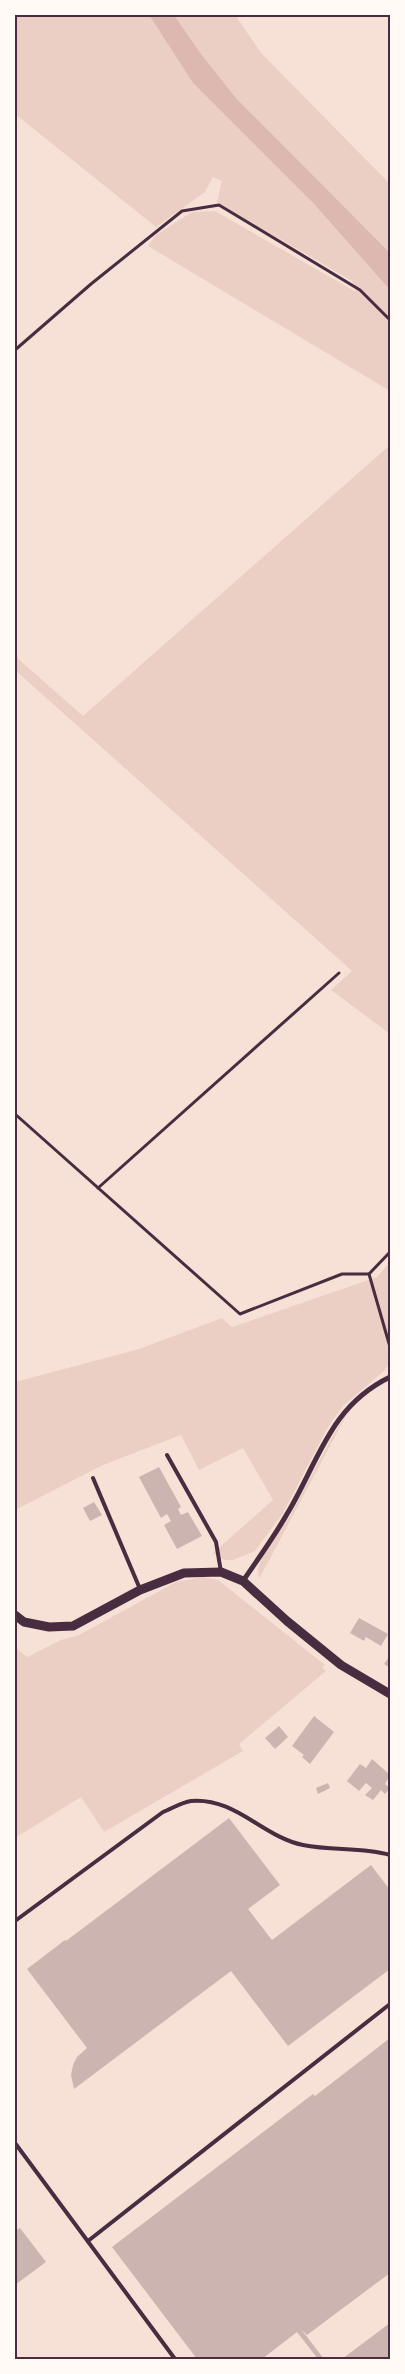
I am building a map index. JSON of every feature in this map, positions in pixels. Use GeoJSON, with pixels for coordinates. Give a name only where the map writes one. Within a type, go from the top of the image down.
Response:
{"type":"FeatureCollection","features":[{"type":"Feature","properties":{"kind":"street"},"geometry":{"type":"LineString","coordinates":[[243,1581],[288,1514],[332,1429],[347,1407],[372,1385],[390,1377]]}},
{"type":"Feature","properties":{"kind":"street"},"geometry":{"type":"LineString","coordinates":[[15,1615],[24,1622],[49,1627],[73,1626],[140,1590],[184,1573],[221,1572],[243,1581],[287,1621],[341,1665],[390,1694]]}},
{"type":"Feature","properties":{"kind":"lane"},"geometry":{"type":"LineString","coordinates":[[167,1455],[216,1542],[221,1572]]}},
{"type":"Feature","properties":{"kind":"lane"},"geometry":{"type":"LineString","coordinates":[[93,1478],[140,1590]]}},
{"type":"Feature","properties":{"kind":"lane"},"geometry":{"type":"LineString","coordinates":[[15,1921],[163,1812],[190,1801],[224,1804],[263,1828],[301,1845],[328,1849],[373,1850],[390,1855]]}},
{"type":"Feature","properties":{"kind":"lane"},"geometry":{"type":"LineString","coordinates":[[88,2241],[390,2004]]}},
{"type":"Feature","properties":{"kind":"lane"},"geometry":{"type":"LineString","coordinates":[[15,2143],[176,2359]]}},
{"type":"Feature","properties":{"kind":"path"},"geometry":{"type":"LineString","coordinates":[[15,350],[91,284],[182,211],[219,205],[360,290],[390,320]]}},
{"type":"Feature","properties":{"kind":"path"},"geometry":{"type":"LineString","coordinates":[[98,1188],[339,973]]}},
{"type":"Feature","properties":{"kind":"path"},"geometry":{"type":"LineString","coordinates":[[15,1114],[240,1314],[342,1274],[369,1274],[390,1252]]}},
{"type":"Feature","properties":{"kind":"path"},"geometry":{"type":"LineString","coordinates":[[369,1274],[390,1347]]}},
{"type":"Feature","properties":{"kind":"shaded area"},"geometry":{"type":"Polygon","coordinates":[[[15,15],[149,15],[193,83],[314,204],[390,290],[390,391],[148,246],[156,235],[192,212],[215,211],[356,292],[352,281],[217,202],[222,181],[213,177],[205,192],[156,227],[15,114],[15,15]]]}},
{"type":"Feature","properties":{"kind":"shaded area"},"geometry":{"type":"Polygon","coordinates":[[[149,15],[174,15],[201,54],[236,98],[390,253],[390,290],[314,204],[193,83],[149,15]]]}},
{"type":"Feature","properties":{"kind":"shaded area"},"geometry":{"type":"Polygon","coordinates":[[[174,15],[235,15],[262,54],[390,184],[390,253],[236,98],[201,54],[174,15]]]}},
{"type":"Feature","properties":{"kind":"shaded area"},"geometry":{"type":"Polygon","coordinates":[[[390,445],[390,1034],[331,990],[352,971],[15,670],[15,656],[83,716],[390,445]]]}},
{"type":"Feature","properties":{"kind":"shaded area"},"geometry":{"type":"Polygon","coordinates":[[[390,1262],[390,1361],[385,1370],[343,1406],[328,1427],[283,1513],[255,1551],[233,1560],[224,1560],[213,1553],[273,1500],[243,1448],[199,1470],[181,1435],[103,1465],[15,1510],[15,1382],[139,1349],[222,1318],[232,1327],[377,1277],[390,1262]]]}},
{"type":"Feature","properties":{"kind":"shaded area"},"geometry":{"type":"Polygon","coordinates":[[[347,1414],[259,1579],[258,1568],[263,1556],[290,1516],[332,1437],[347,1414]]]}},
{"type":"Feature","properties":{"kind":"shaded area"},"geometry":{"type":"Polygon","coordinates":[[[203,1577],[218,1580],[325,1665],[322,1667],[326,1671],[239,1744],[243,1751],[104,1832],[81,1797],[15,1838],[15,1647],[27,1657],[61,1640],[79,1635],[176,1582],[203,1577]]]}},
{"type":"Feature","properties":{"kind":"building"},"geometry":{"type":"Polygon","coordinates":[[[159,1467],[181,1507],[178,1509],[181,1515],[188,1512],[202,1536],[177,1549],[164,1525],[171,1521],[167,1514],[161,1518],[139,1477],[159,1467]]]}},
{"type":"Feature","properties":{"kind":"building"},"geometry":{"type":"Polygon","coordinates":[[[94,1502],[102,1515],[90,1521],[83,1508],[94,1502]]]}},
{"type":"Feature","properties":{"kind":"building"},"geometry":{"type":"Polygon","coordinates":[[[359,1618],[388,1634],[381,1646],[366,1637],[364,1641],[350,1633],[359,1618]]]}},
{"type":"Feature","properties":{"kind":"building"},"geometry":{"type":"Polygon","coordinates":[[[390,1656],[390,1668],[384,1664],[390,1656]]]}},
{"type":"Feature","properties":{"kind":"building"},"geometry":{"type":"Polygon","coordinates":[[[314,1716],[334,1732],[310,1764],[302,1757],[304,1755],[292,1746],[314,1716]]]}},
{"type":"Feature","properties":{"kind":"building"},"geometry":{"type":"Polygon","coordinates":[[[279,1726],[288,1737],[275,1749],[265,1738],[279,1726]]]}},
{"type":"Feature","properties":{"kind":"building"},"geometry":{"type":"Polygon","coordinates":[[[372,1759],[390,1775],[385,1784],[390,1788],[385,1794],[381,1790],[373,1800],[365,1795],[372,1788],[366,1783],[359,1791],[347,1781],[360,1764],[366,1768],[372,1759]]]}},
{"type":"Feature","properties":{"kind":"building"},"geometry":{"type":"Polygon","coordinates":[[[328,1783],[330,1788],[318,1794],[316,1788],[328,1783]]]}},
{"type":"Feature","properties":{"kind":"building"},"geometry":{"type":"Polygon","coordinates":[[[229,1818],[280,1885],[248,1909],[272,1940],[371,1865],[390,1890],[390,1969],[288,2046],[231,1971],[74,2089],[71,2075],[73,2065],[77,2057],[87,2048],[27,1969],[229,1818]]]}},
{"type":"Feature","properties":{"kind":"building"},"geometry":{"type":"Polygon","coordinates":[[[390,2038],[390,2273],[307,2335],[301,2329],[324,2359],[318,2359],[297,2332],[262,2359],[197,2359],[112,2247],[313,2094],[315,2096],[390,2038]]]}},
{"type":"Feature","properties":{"kind":"building"},"geometry":{"type":"Polygon","coordinates":[[[20,2228],[46,2262],[15,2285],[15,2231],[20,2228]]]}},
{"type":"Feature","properties":{"kind":"building"},"geometry":{"type":"Polygon","coordinates":[[[390,2323],[390,2359],[342,2359],[390,2323]]]}}]}
